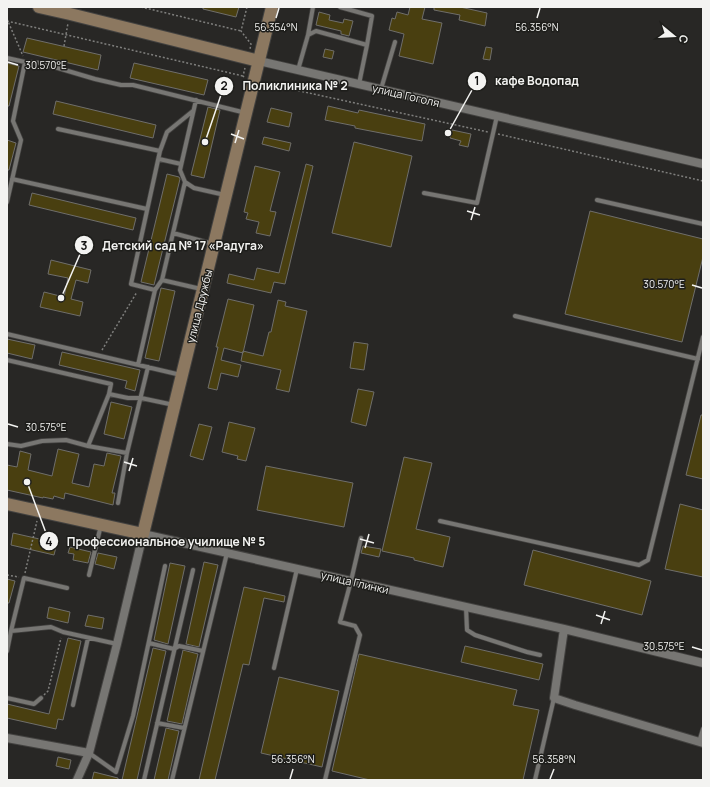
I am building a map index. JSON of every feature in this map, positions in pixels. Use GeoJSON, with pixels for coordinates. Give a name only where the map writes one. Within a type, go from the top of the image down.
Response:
{"type":"FeatureCollection","features":[{"type":"Feature","properties":{"kind":"street","name":"улица Гоголя"},"geometry":{"type":"LineString","coordinates":[[39,7],[70,10],[253,60],[703,164]]}},
{"type":"Feature","properties":{"kind":"street","name":"улица Дружбы"},"geometry":{"type":"LineString","coordinates":[[143,534],[246,113],[248,78],[272,7]]}},
{"type":"Feature","properties":{"kind":"street","name":"улица Глинки"},"geometry":{"type":"LineString","coordinates":[[7,504],[564,629],[703,664]]}},
{"type":"Feature","properties":{"kind":"street"},"geometry":{"type":"LineString","coordinates":[[77,780],[88,753],[117,644],[143,534]]}},
{"type":"Feature","properties":{"kind":"street"},"geometry":{"type":"LineString","coordinates":[[564,629],[554,698],[575,706],[701,742]]}},
{"type":"Feature","properties":{"kind":"street"},"geometry":{"type":"LineString","coordinates":[[7,738],[88,753]]}},
{"type":"Feature","properties":{"kind":"lane"},"geometry":{"type":"LineString","coordinates":[[298,70],[314,7]]}},
{"type":"Feature","properties":{"kind":"lane"},"geometry":{"type":"LineString","coordinates":[[340,7],[372,16],[360,84]]}},
{"type":"Feature","properties":{"kind":"lane"},"geometry":{"type":"LineString","coordinates":[[308,35],[316,31],[367,45]]}},
{"type":"Feature","properties":{"kind":"lane"},"geometry":{"type":"LineString","coordinates":[[380,89],[395,42]]}},
{"type":"Feature","properties":{"kind":"lane"},"geometry":{"type":"LineString","coordinates":[[7,58],[25,62],[41,63],[102,81],[122,85],[133,85],[246,113]]}},
{"type":"Feature","properties":{"kind":"lane"},"geometry":{"type":"LineString","coordinates":[[7,202],[21,140],[13,121],[25,62]]}},
{"type":"Feature","properties":{"kind":"lane"},"geometry":{"type":"LineString","coordinates":[[196,100],[180,170],[185,182],[194,188],[226,195]]}},
{"type":"Feature","properties":{"kind":"lane"},"geometry":{"type":"LineString","coordinates":[[155,290],[131,284],[160,151],[167,132],[193,111]]}},
{"type":"Feature","properties":{"kind":"lane"},"geometry":{"type":"LineString","coordinates":[[424,193],[476,204],[497,116]]}},
{"type":"Feature","properties":{"kind":"lane"},"geometry":{"type":"LineString","coordinates":[[58,128],[160,151]]}},
{"type":"Feature","properties":{"kind":"lane"},"geometry":{"type":"LineString","coordinates":[[159,159],[181,164]]}},
{"type":"Feature","properties":{"kind":"lane"},"geometry":{"type":"LineString","coordinates":[[12,179],[147,209]]}},
{"type":"Feature","properties":{"kind":"lane"},"geometry":{"type":"LineString","coordinates":[[138,365],[155,290],[162,280],[185,182]]}},
{"type":"Feature","properties":{"kind":"lane"},"geometry":{"type":"LineString","coordinates":[[597,200],[703,224]]}},
{"type":"Feature","properties":{"kind":"lane"},"geometry":{"type":"LineString","coordinates":[[173,233],[214,245]]}},
{"type":"Feature","properties":{"kind":"lane"},"geometry":{"type":"LineString","coordinates":[[162,280],[203,289]]}},
{"type":"Feature","properties":{"kind":"lane"},"geometry":{"type":"LineString","coordinates":[[515,316],[698,359]]}},
{"type":"Feature","properties":{"kind":"lane"},"geometry":{"type":"LineString","coordinates":[[7,334],[182,375]]}},
{"type":"Feature","properties":{"kind":"lane"},"geometry":{"type":"LineString","coordinates":[[440,521],[638,565],[648,560],[703,337]]}},
{"type":"Feature","properties":{"kind":"lane"},"geometry":{"type":"LineString","coordinates":[[7,360],[111,384],[109,394],[88,446]]}},
{"type":"Feature","properties":{"kind":"lane"},"geometry":{"type":"LineString","coordinates":[[118,503],[127,453],[148,367]]}},
{"type":"Feature","properties":{"kind":"lane"},"geometry":{"type":"LineString","coordinates":[[109,394],[128,398],[141,398],[174,406]]}},
{"type":"Feature","properties":{"kind":"lane"},"geometry":{"type":"LineString","coordinates":[[7,444],[21,446],[42,441],[66,440],[88,446],[127,453]]}},
{"type":"Feature","properties":{"kind":"lane"},"geometry":{"type":"LineString","coordinates":[[89,575],[101,525]]}},
{"type":"Feature","properties":{"kind":"lane"},"geometry":{"type":"LineString","coordinates":[[325,780],[360,635],[354,626],[340,622],[361,538]]}},
{"type":"Feature","properties":{"kind":"lane"},"geometry":{"type":"LineString","coordinates":[[172,780],[227,553]]}},
{"type":"Feature","properties":{"kind":"lane"},"geometry":{"type":"LineString","coordinates":[[88,753],[116,772],[132,716],[165,566]]}},
{"type":"Feature","properties":{"kind":"lane"},"geometry":{"type":"LineString","coordinates":[[274,668],[297,569]]}},
{"type":"Feature","properties":{"kind":"lane"},"geometry":{"type":"LineString","coordinates":[[144,780],[193,570]]}},
{"type":"Feature","properties":{"kind":"lane"},"geometry":{"type":"LineString","coordinates":[[7,650],[24,578],[67,588]]}},
{"type":"Feature","properties":{"kind":"lane"},"geometry":{"type":"LineString","coordinates":[[466,607],[467,630],[475,635],[540,655]]}},
{"type":"Feature","properties":{"kind":"lane"},"geometry":{"type":"LineString","coordinates":[[11,631],[51,627],[63,632],[117,644]]}},
{"type":"Feature","properties":{"kind":"lane"},"geometry":{"type":"LineString","coordinates":[[73,705],[88,638]]}},
{"type":"Feature","properties":{"kind":"lane"},"geometry":{"type":"LineString","coordinates":[[149,643],[174,649],[179,646],[203,651]]}},
{"type":"Feature","properties":{"kind":"lane"},"geometry":{"type":"LineString","coordinates":[[7,698],[34,704],[41,698]]}},
{"type":"Feature","properties":{"kind":"lane"},"geometry":{"type":"LineString","coordinates":[[535,780],[554,698]]}},
{"type":"Feature","properties":{"kind":"lane"},"geometry":{"type":"LineString","coordinates":[[157,723],[184,728]]}},
{"type":"Feature","properties":{"kind":"lane"},"geometry":{"type":"LineString","coordinates":[[701,742],[703,729]]}},
{"type":"Feature","properties":{"kind":"path"},"geometry":{"type":"LineString","coordinates":[[141,7],[241,31],[251,44],[253,60],[248,78]]}},
{"type":"Feature","properties":{"kind":"path"},"geometry":{"type":"LineString","coordinates":[[241,31],[247,7]]}},
{"type":"Feature","properties":{"kind":"path"},"geometry":{"type":"LineString","coordinates":[[64,46],[70,10]]}},
{"type":"Feature","properties":{"kind":"path"},"geometry":{"type":"LineString","coordinates":[[7,21],[248,78],[703,181]]}},
{"type":"Feature","properties":{"kind":"path"},"geometry":{"type":"LineString","coordinates":[[7,21],[25,62]]}},
{"type":"Feature","properties":{"kind":"path"},"geometry":{"type":"LineString","coordinates":[[99,356],[140,287]]}},
{"type":"Feature","properties":{"kind":"path"},"geometry":{"type":"LineString","coordinates":[[7,575],[24,578],[40,511]]}},
{"type":"Feature","properties":{"kind":"path"},"geometry":{"type":"LineString","coordinates":[[41,698],[48,691],[63,632]]}},
{"type":"Feature","properties":{"kind":"building"},"geometry":{"type":"Polygon","coordinates":[[[203,7],[239,7],[236,17],[203,9],[203,7]]]}},
{"type":"Feature","properties":{"kind":"building"},"geometry":{"type":"Polygon","coordinates":[[[410,7],[425,7],[422,19],[442,23],[433,64],[399,56],[404,34],[389,30],[392,18],[395,19],[397,12],[408,15],[410,7]]]}},
{"type":"Feature","properties":{"kind":"building"},"geometry":{"type":"Polygon","coordinates":[[[434,7],[460,7],[487,13],[485,26],[459,20],[460,15],[434,10],[434,7]]]}},
{"type":"Feature","properties":{"kind":"building"},"geometry":{"type":"Polygon","coordinates":[[[319,12],[330,15],[329,20],[343,23],[344,19],[353,21],[349,36],[341,34],[341,31],[316,25],[319,12]]]}},
{"type":"Feature","properties":{"kind":"building"},"geometry":{"type":"Polygon","coordinates":[[[27,38],[101,55],[98,70],[23,52],[27,38]]]}},
{"type":"Feature","properties":{"kind":"building"},"geometry":{"type":"Polygon","coordinates":[[[486,47],[492,48],[490,60],[483,59],[486,47]]]}},
{"type":"Feature","properties":{"kind":"building"},"geometry":{"type":"Polygon","coordinates":[[[325,49],[334,51],[332,59],[323,57],[325,49]]]}},
{"type":"Feature","properties":{"kind":"building"},"geometry":{"type":"Polygon","coordinates":[[[7,63],[19,66],[9,106],[7,106],[7,63]]]}},
{"type":"Feature","properties":{"kind":"building"},"geometry":{"type":"Polygon","coordinates":[[[134,63],[208,80],[204,95],[130,78],[134,63]]]}},
{"type":"Feature","properties":{"kind":"building"},"geometry":{"type":"Polygon","coordinates":[[[56,101],[156,125],[153,138],[53,114],[56,101]]]}},
{"type":"Feature","properties":{"kind":"building"},"geometry":{"type":"Polygon","coordinates":[[[328,106],[358,113],[359,110],[425,124],[422,141],[355,128],[355,126],[325,120],[328,106]]]}},
{"type":"Feature","properties":{"kind":"building"},"geometry":{"type":"Polygon","coordinates":[[[208,107],[220,110],[204,178],[191,175],[208,107]]]}},
{"type":"Feature","properties":{"kind":"building"},"geometry":{"type":"Polygon","coordinates":[[[271,108],[292,113],[289,127],[267,122],[271,108]]]}},
{"type":"Feature","properties":{"kind":"building"},"geometry":{"type":"Polygon","coordinates":[[[452,130],[471,134],[468,147],[459,145],[461,141],[450,138],[452,130]]]}},
{"type":"Feature","properties":{"kind":"building"},"geometry":{"type":"Polygon","coordinates":[[[264,137],[291,143],[289,151],[262,144],[264,137]]]}},
{"type":"Feature","properties":{"kind":"building"},"geometry":{"type":"Polygon","coordinates":[[[7,140],[16,143],[9,170],[7,170],[7,140]]]}},
{"type":"Feature","properties":{"kind":"building"},"geometry":{"type":"Polygon","coordinates":[[[354,142],[412,156],[391,247],[332,233],[354,142]]]}},
{"type":"Feature","properties":{"kind":"building"},"geometry":{"type":"Polygon","coordinates":[[[306,164],[313,166],[285,284],[274,282],[271,293],[227,283],[229,274],[254,280],[257,268],[279,273],[306,164]]]}},
{"type":"Feature","properties":{"kind":"building"},"geometry":{"type":"Polygon","coordinates":[[[255,166],[280,172],[270,211],[276,212],[270,236],[256,233],[259,222],[246,219],[248,213],[244,212],[255,166]]]}},
{"type":"Feature","properties":{"kind":"building"},"geometry":{"type":"Polygon","coordinates":[[[167,174],[179,177],[180,179],[154,285],[141,282],[167,174]]]}},
{"type":"Feature","properties":{"kind":"building"},"geometry":{"type":"Polygon","coordinates":[[[32,193],[136,218],[133,230],[29,205],[32,193]]]}},
{"type":"Feature","properties":{"kind":"building"},"geometry":{"type":"Polygon","coordinates":[[[590,211],[703,239],[703,257],[682,342],[565,314],[590,211]]]}},
{"type":"Feature","properties":{"kind":"building"},"geometry":{"type":"Polygon","coordinates":[[[51,260],[91,270],[88,283],[76,280],[71,299],[83,302],[80,316],[40,307],[44,292],[64,297],[68,278],[48,274],[51,260]]]}},
{"type":"Feature","properties":{"kind":"building"},"geometry":{"type":"Polygon","coordinates":[[[161,288],[175,291],[159,361],[145,358],[161,288]]]}},
{"type":"Feature","properties":{"kind":"building"},"geometry":{"type":"Polygon","coordinates":[[[228,299],[254,305],[243,353],[224,348],[221,360],[241,365],[238,377],[221,373],[217,390],[208,388],[228,299]]]}},
{"type":"Feature","properties":{"kind":"building"},"geometry":{"type":"Polygon","coordinates":[[[278,300],[286,302],[285,306],[307,311],[289,392],[276,389],[281,370],[241,361],[243,351],[263,356],[269,332],[271,332],[278,300]]]}},
{"type":"Feature","properties":{"kind":"building"},"geometry":{"type":"Polygon","coordinates":[[[7,339],[35,345],[32,359],[7,353],[7,339]]]}},
{"type":"Feature","properties":{"kind":"building"},"geometry":{"type":"Polygon","coordinates":[[[354,342],[368,344],[364,370],[350,368],[354,342]]]}},
{"type":"Feature","properties":{"kind":"building"},"geometry":{"type":"Polygon","coordinates":[[[62,352],[140,370],[135,391],[125,388],[127,381],[59,365],[62,352]]]}},
{"type":"Feature","properties":{"kind":"building"},"geometry":{"type":"Polygon","coordinates":[[[358,389],[374,392],[366,426],[351,422],[358,389]]]}},
{"type":"Feature","properties":{"kind":"building"},"geometry":{"type":"Polygon","coordinates":[[[111,402],[132,407],[124,439],[104,434],[111,402]]]}},
{"type":"Feature","properties":{"kind":"building"},"geometry":{"type":"Polygon","coordinates":[[[701,415],[703,415],[703,479],[686,475],[701,415]]]}},
{"type":"Feature","properties":{"kind":"building"},"geometry":{"type":"Polygon","coordinates":[[[229,422],[255,428],[246,461],[237,459],[238,456],[222,452],[229,422]]]}},
{"type":"Feature","properties":{"kind":"building"},"geometry":{"type":"Polygon","coordinates":[[[199,424],[212,427],[203,460],[190,456],[199,424]]]}},
{"type":"Feature","properties":{"kind":"building"},"geometry":{"type":"Polygon","coordinates":[[[58,449],[79,454],[72,483],[89,487],[94,464],[104,466],[107,453],[121,456],[112,493],[115,493],[113,505],[65,493],[64,499],[54,496],[53,499],[7,490],[7,465],[17,467],[20,451],[31,454],[28,470],[52,476],[58,449]]]}},
{"type":"Feature","properties":{"kind":"building"},"geometry":{"type":"Polygon","coordinates":[[[404,457],[432,463],[416,529],[450,537],[443,567],[414,560],[414,558],[382,551],[404,457]]]}},
{"type":"Feature","properties":{"kind":"building"},"geometry":{"type":"Polygon","coordinates":[[[266,466],[353,483],[344,527],[257,510],[266,466]]]}},
{"type":"Feature","properties":{"kind":"building"},"geometry":{"type":"Polygon","coordinates":[[[680,504],[703,510],[703,577],[665,569],[680,504]]]}},
{"type":"Feature","properties":{"kind":"building"},"geometry":{"type":"Polygon","coordinates":[[[13,533],[57,543],[54,555],[11,545],[13,533]]]}},
{"type":"Feature","properties":{"kind":"building"},"geometry":{"type":"Polygon","coordinates":[[[363,546],[381,549],[379,557],[361,553],[363,546]]]}},
{"type":"Feature","properties":{"kind":"building"},"geometry":{"type":"Polygon","coordinates":[[[70,547],[91,552],[88,563],[73,560],[74,554],[68,553],[70,547]]]}},
{"type":"Feature","properties":{"kind":"building"},"geometry":{"type":"Polygon","coordinates":[[[533,550],[651,581],[642,615],[524,585],[533,550]]]}},
{"type":"Feature","properties":{"kind":"building"},"geometry":{"type":"Polygon","coordinates":[[[98,553],[117,557],[114,569],[95,564],[98,553]]]}},
{"type":"Feature","properties":{"kind":"building"},"geometry":{"type":"Polygon","coordinates":[[[204,562],[218,565],[199,647],[186,644],[204,562]]]}},
{"type":"Feature","properties":{"kind":"building"},"geometry":{"type":"Polygon","coordinates":[[[170,563],[185,566],[168,644],[154,640],[170,563]]]}},
{"type":"Feature","properties":{"kind":"building"},"geometry":{"type":"Polygon","coordinates":[[[7,579],[15,581],[9,603],[7,603],[7,579]]]}},
{"type":"Feature","properties":{"kind":"building"},"geometry":{"type":"Polygon","coordinates":[[[244,587],[285,596],[284,602],[264,598],[249,665],[243,664],[215,780],[199,780],[244,587]]]}},
{"type":"Feature","properties":{"kind":"building"},"geometry":{"type":"Polygon","coordinates":[[[49,607],[70,612],[68,623],[47,618],[49,607]]]}},
{"type":"Feature","properties":{"kind":"building"},"geometry":{"type":"Polygon","coordinates":[[[88,615],[104,618],[102,629],[85,626],[88,615]]]}},
{"type":"Feature","properties":{"kind":"building"},"geometry":{"type":"Polygon","coordinates":[[[68,638],[81,641],[63,720],[58,719],[56,729],[7,718],[7,704],[49,714],[68,638]]]}},
{"type":"Feature","properties":{"kind":"building"},"geometry":{"type":"Polygon","coordinates":[[[465,646],[543,664],[539,680],[461,662],[465,646]]]}},
{"type":"Feature","properties":{"kind":"building"},"geometry":{"type":"Polygon","coordinates":[[[153,648],[166,651],[137,780],[122,780],[153,648]]]}},
{"type":"Feature","properties":{"kind":"building"},"geometry":{"type":"Polygon","coordinates":[[[183,650],[198,654],[182,724],[167,721],[183,650]]]}},
{"type":"Feature","properties":{"kind":"building"},"geometry":{"type":"Polygon","coordinates":[[[359,654],[517,690],[513,705],[539,710],[523,780],[370,780],[332,771],[359,654]]]}},
{"type":"Feature","properties":{"kind":"building"},"geometry":{"type":"Polygon","coordinates":[[[279,677],[339,691],[322,767],[261,753],[279,677]]]}},
{"type":"Feature","properties":{"kind":"building"},"geometry":{"type":"Polygon","coordinates":[[[166,728],[179,731],[168,780],[154,780],[166,728]]]}},
{"type":"Feature","properties":{"kind":"building"},"geometry":{"type":"Polygon","coordinates":[[[58,757],[71,760],[69,769],[56,766],[58,757]]]}},
{"type":"Feature","properties":{"kind":"building"},"geometry":{"type":"Polygon","coordinates":[[[94,772],[118,778],[118,780],[92,780],[94,772]]]}},
{"type":"Feature","properties":{"kind":"place","name":"кафе Водопад"},"geometry":{"type":"Point","coordinates":[448,133]}},
{"type":"Feature","properties":{"kind":"place","name":"Поликлиника № 2"},"geometry":{"type":"Point","coordinates":[205,142]}},
{"type":"Feature","properties":{"kind":"place","name":"Детский сад № 17 «Радуга»"},"geometry":{"type":"Point","coordinates":[61,298]}},
{"type":"Feature","properties":{"kind":"place","name":"Профессиональное училище № 5"},"geometry":{"type":"Point","coordinates":[27,482]}}]}
